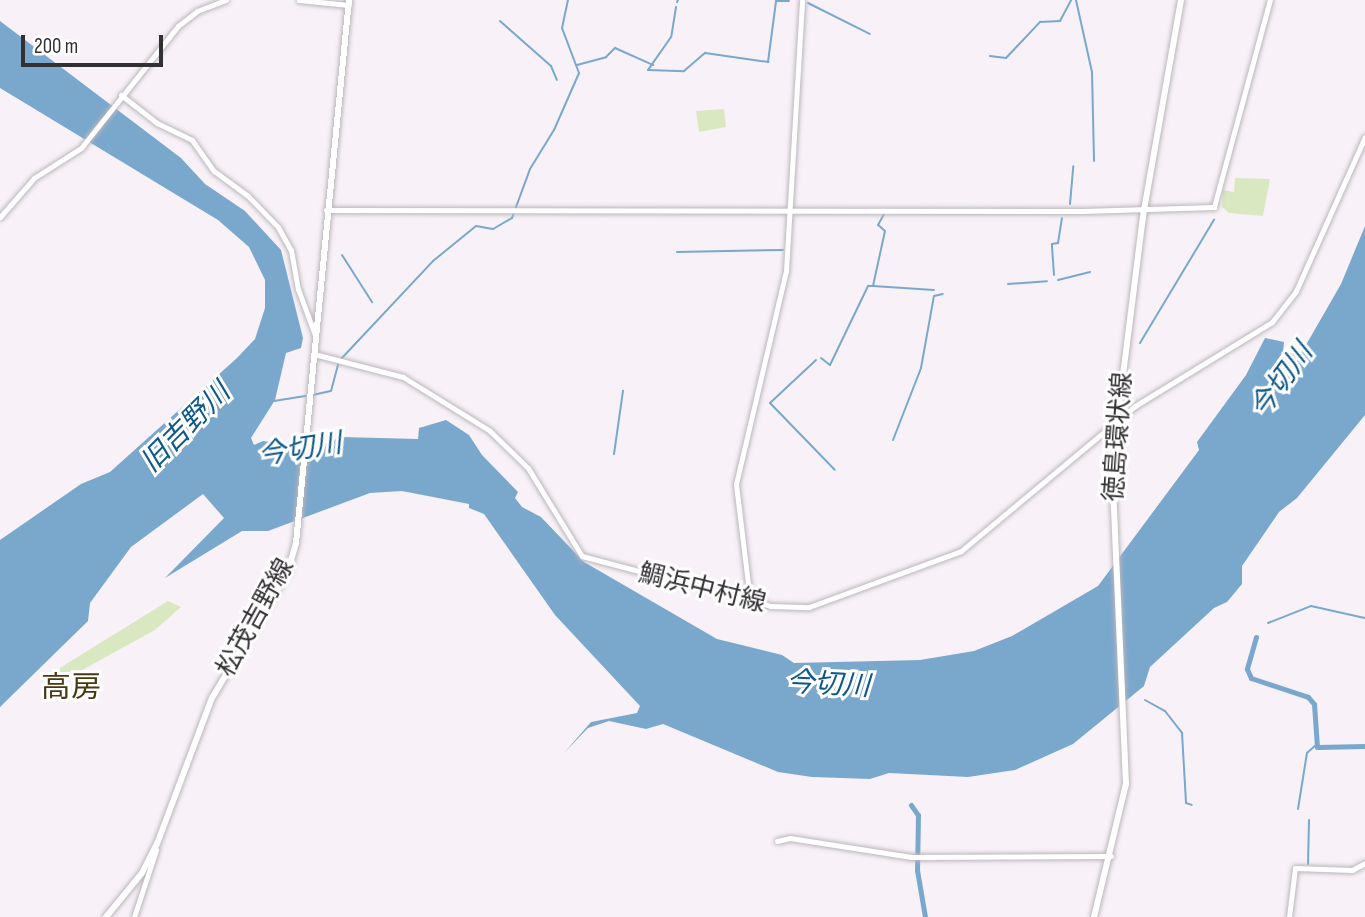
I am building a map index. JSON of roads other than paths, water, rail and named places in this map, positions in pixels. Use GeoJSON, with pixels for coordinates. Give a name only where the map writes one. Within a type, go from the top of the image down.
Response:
{"type":"FeatureCollection","features":[{"type":"Feature","properties":{"kind":"main road","name":"徳島環状線"},"geometry":{"type":"LineString","coordinates":[[1094,917],[1111,856],[1126,784],[1125,714],[1111,485],[1144,210],[1181,0]]}},
{"type":"Feature","properties":{"kind":"main road","name":"松茂吉野線"},"geometry":{"type":"LineString","coordinates":[[106,917],[142,873],[158,844],[212,698],[288,571],[299,516],[326,210],[349,3]]}},
{"type":"Feature","properties":{"kind":"street"},"geometry":{"type":"LineString","coordinates":[[0,218],[34,178],[86,142],[178,26],[197,11],[226,0]]}},
{"type":"Feature","properties":{"kind":"street"},"geometry":{"type":"LineString","coordinates":[[299,0],[349,3]]}},
{"type":"Feature","properties":{"kind":"street"},"geometry":{"type":"LineString","coordinates":[[750,600],[736,484],[780,306],[790,211],[802,0]]}},
{"type":"Feature","properties":{"kind":"street"},"geometry":{"type":"LineString","coordinates":[[326,210],[1144,210],[1214,207],[1270,0]]}},
{"type":"Feature","properties":{"kind":"street"},"geometry":{"type":"LineString","coordinates":[[120,96],[157,123],[200,146],[214,171],[248,196],[278,228],[291,250],[298,289],[315,335]]}},
{"type":"Feature","properties":{"kind":"street","name":"鯛浜中村線"},"geometry":{"type":"LineString","coordinates":[[314,354],[403,377],[490,431],[528,468],[582,556],[789,610],[809,607],[961,551],[1118,420],[1166,385],[1272,322],[1296,291],[1365,137]]}},
{"type":"Feature","properties":{"kind":"street"},"geometry":{"type":"LineString","coordinates":[[777,841],[790,838],[912,856],[1111,856]]}},
{"type":"Feature","properties":{"kind":"street"},"geometry":{"type":"LineString","coordinates":[[134,917],[158,844]]}},
{"type":"Feature","properties":{"kind":"street"},"geometry":{"type":"LineString","coordinates":[[1289,917],[1295,868],[1355,870],[1365,863]]}},
{"type":"Feature","properties":{"kind":"water"},"geometry":{"type":"Polygon","coordinates":[[[0,21],[181,158],[205,184],[245,211],[281,250],[303,338],[301,348],[286,353],[275,400],[251,438],[254,445],[263,441],[315,448],[341,437],[418,439],[419,428],[446,420],[469,435],[482,455],[518,492],[515,498],[522,507],[541,517],[584,562],[717,639],[782,655],[794,663],[920,660],[974,651],[1012,636],[1098,586],[1199,450],[1197,442],[1246,375],[1265,338],[1284,342],[1283,353],[1296,353],[1295,364],[1341,284],[1365,226],[1365,415],[1297,498],[1279,512],[1242,566],[1242,584],[1227,602],[1214,608],[1150,667],[1144,686],[1073,744],[1015,770],[968,777],[889,773],[870,779],[812,777],[778,772],[663,724],[646,729],[609,721],[588,728],[564,753],[591,722],[637,713],[640,706],[555,615],[484,514],[469,508],[469,504],[402,491],[370,493],[268,531],[242,531],[165,578],[224,518],[203,494],[131,547],[90,603],[88,621],[0,707],[0,540],[81,484],[110,472],[237,358],[255,339],[265,308],[265,280],[249,247],[218,220],[0,88],[0,21]]]}},
{"type":"Feature","properties":{"kind":"waterway"},"geometry":{"type":"LineString","coordinates":[[341,359],[433,261],[476,226],[493,229],[512,218],[530,169],[554,130],[579,73],[562,28],[568,0]]}},
{"type":"Feature","properties":{"kind":"waterway"},"geometry":{"type":"LineString","coordinates":[[990,56],[1006,58],[1040,22],[1060,21],[1071,0]]}},
{"type":"Feature","properties":{"kind":"waterway"},"geometry":{"type":"LineString","coordinates":[[1076,0],[1092,72],[1094,161]]}},
{"type":"Feature","properties":{"kind":"waterway"},"geometry":{"type":"LineString","coordinates":[[676,7],[671,37],[648,70],[684,71],[705,53],[768,62],[776,1],[789,1]]}},
{"type":"Feature","properties":{"kind":"waterway"},"geometry":{"type":"LineString","coordinates":[[808,3],[870,34]]}},
{"type":"Feature","properties":{"kind":"waterway"},"geometry":{"type":"LineString","coordinates":[[500,21],[551,66],[557,80]]}},
{"type":"Feature","properties":{"kind":"waterway"},"geometry":{"type":"LineString","coordinates":[[577,65],[606,57],[615,48],[653,65]]}},
{"type":"Feature","properties":{"kind":"waterway"},"geometry":{"type":"LineString","coordinates":[[1070,204],[1073,166]]}},
{"type":"Feature","properties":{"kind":"waterway"},"geometry":{"type":"LineString","coordinates":[[821,358],[830,365],[868,286],[873,286],[885,231],[878,225],[884,214]]}},
{"type":"Feature","properties":{"kind":"waterway"},"geometry":{"type":"LineString","coordinates":[[1054,275],[1052,244],[1058,243],[1062,218]]}},
{"type":"Feature","properties":{"kind":"waterway"},"geometry":{"type":"LineString","coordinates":[[1140,343],[1214,220]]}},
{"type":"Feature","properties":{"kind":"waterway"},"geometry":{"type":"LineString","coordinates":[[677,252],[783,250]]}},
{"type":"Feature","properties":{"kind":"waterway"},"geometry":{"type":"LineString","coordinates":[[342,255],[372,302]]}},
{"type":"Feature","properties":{"kind":"waterway"},"geometry":{"type":"LineString","coordinates":[[1058,280],[1090,272]]}},
{"type":"Feature","properties":{"kind":"waterway"},"geometry":{"type":"LineString","coordinates":[[1008,284],[1047,281]]}},
{"type":"Feature","properties":{"kind":"waterway"},"geometry":{"type":"LineString","coordinates":[[873,286],[934,290]]}},
{"type":"Feature","properties":{"kind":"waterway"},"geometry":{"type":"LineString","coordinates":[[893,440],[921,368],[934,296],[943,294]]}},
{"type":"Feature","properties":{"kind":"waterway"},"geometry":{"type":"LineString","coordinates":[[816,360],[770,403],[835,470]]}},
{"type":"Feature","properties":{"kind":"waterway"},"geometry":{"type":"LineString","coordinates":[[313,395],[331,391],[338,364]]}},
{"type":"Feature","properties":{"kind":"waterway"},"geometry":{"type":"LineString","coordinates":[[614,454],[623,391]]}},
{"type":"Feature","properties":{"kind":"waterway"},"geometry":{"type":"LineString","coordinates":[[274,401],[307,396]]}},
{"type":"Feature","properties":{"kind":"waterway"},"geometry":{"type":"LineString","coordinates":[[1268,623],[1311,606],[1365,618]]}},
{"type":"Feature","properties":{"kind":"waterway"},"geometry":{"type":"LineString","coordinates":[[1256,637],[1247,669],[1251,678],[1308,697],[1314,704],[1317,747],[1365,746]]}},
{"type":"Feature","properties":{"kind":"waterway"},"geometry":{"type":"LineString","coordinates":[[1145,700],[1165,711],[1182,733],[1186,803],[1192,805]]}},
{"type":"Feature","properties":{"kind":"waterway"},"geometry":{"type":"LineString","coordinates":[[1298,809],[1307,753],[1316,745]]}},
{"type":"Feature","properties":{"kind":"waterway"},"geometry":{"type":"LineString","coordinates":[[911,805],[918,815],[917,870],[925,917]]}},
{"type":"Feature","properties":{"kind":"waterway"},"geometry":{"type":"LineString","coordinates":[[1308,864],[1309,820]]}},
{"type":"Feature","properties":{"kind":"district","name":"高房"},"geometry":{"type":"Point","coordinates":[71,688]}},
{"type":"Feature","properties":{"kind":"water label","name":"今切川"},"geometry":{"type":"Point","coordinates":[1282,381]}},
{"type":"Feature","properties":{"kind":"water label","name":"旧吉野川"},"geometry":{"type":"Point","coordinates":[186,428]}},
{"type":"Feature","properties":{"kind":"water label","name":"今切川"},"geometry":{"type":"Point","coordinates":[300,450]}},
{"type":"Feature","properties":{"kind":"water label","name":"今切川"},"geometry":{"type":"Point","coordinates":[828,685]}}]}
